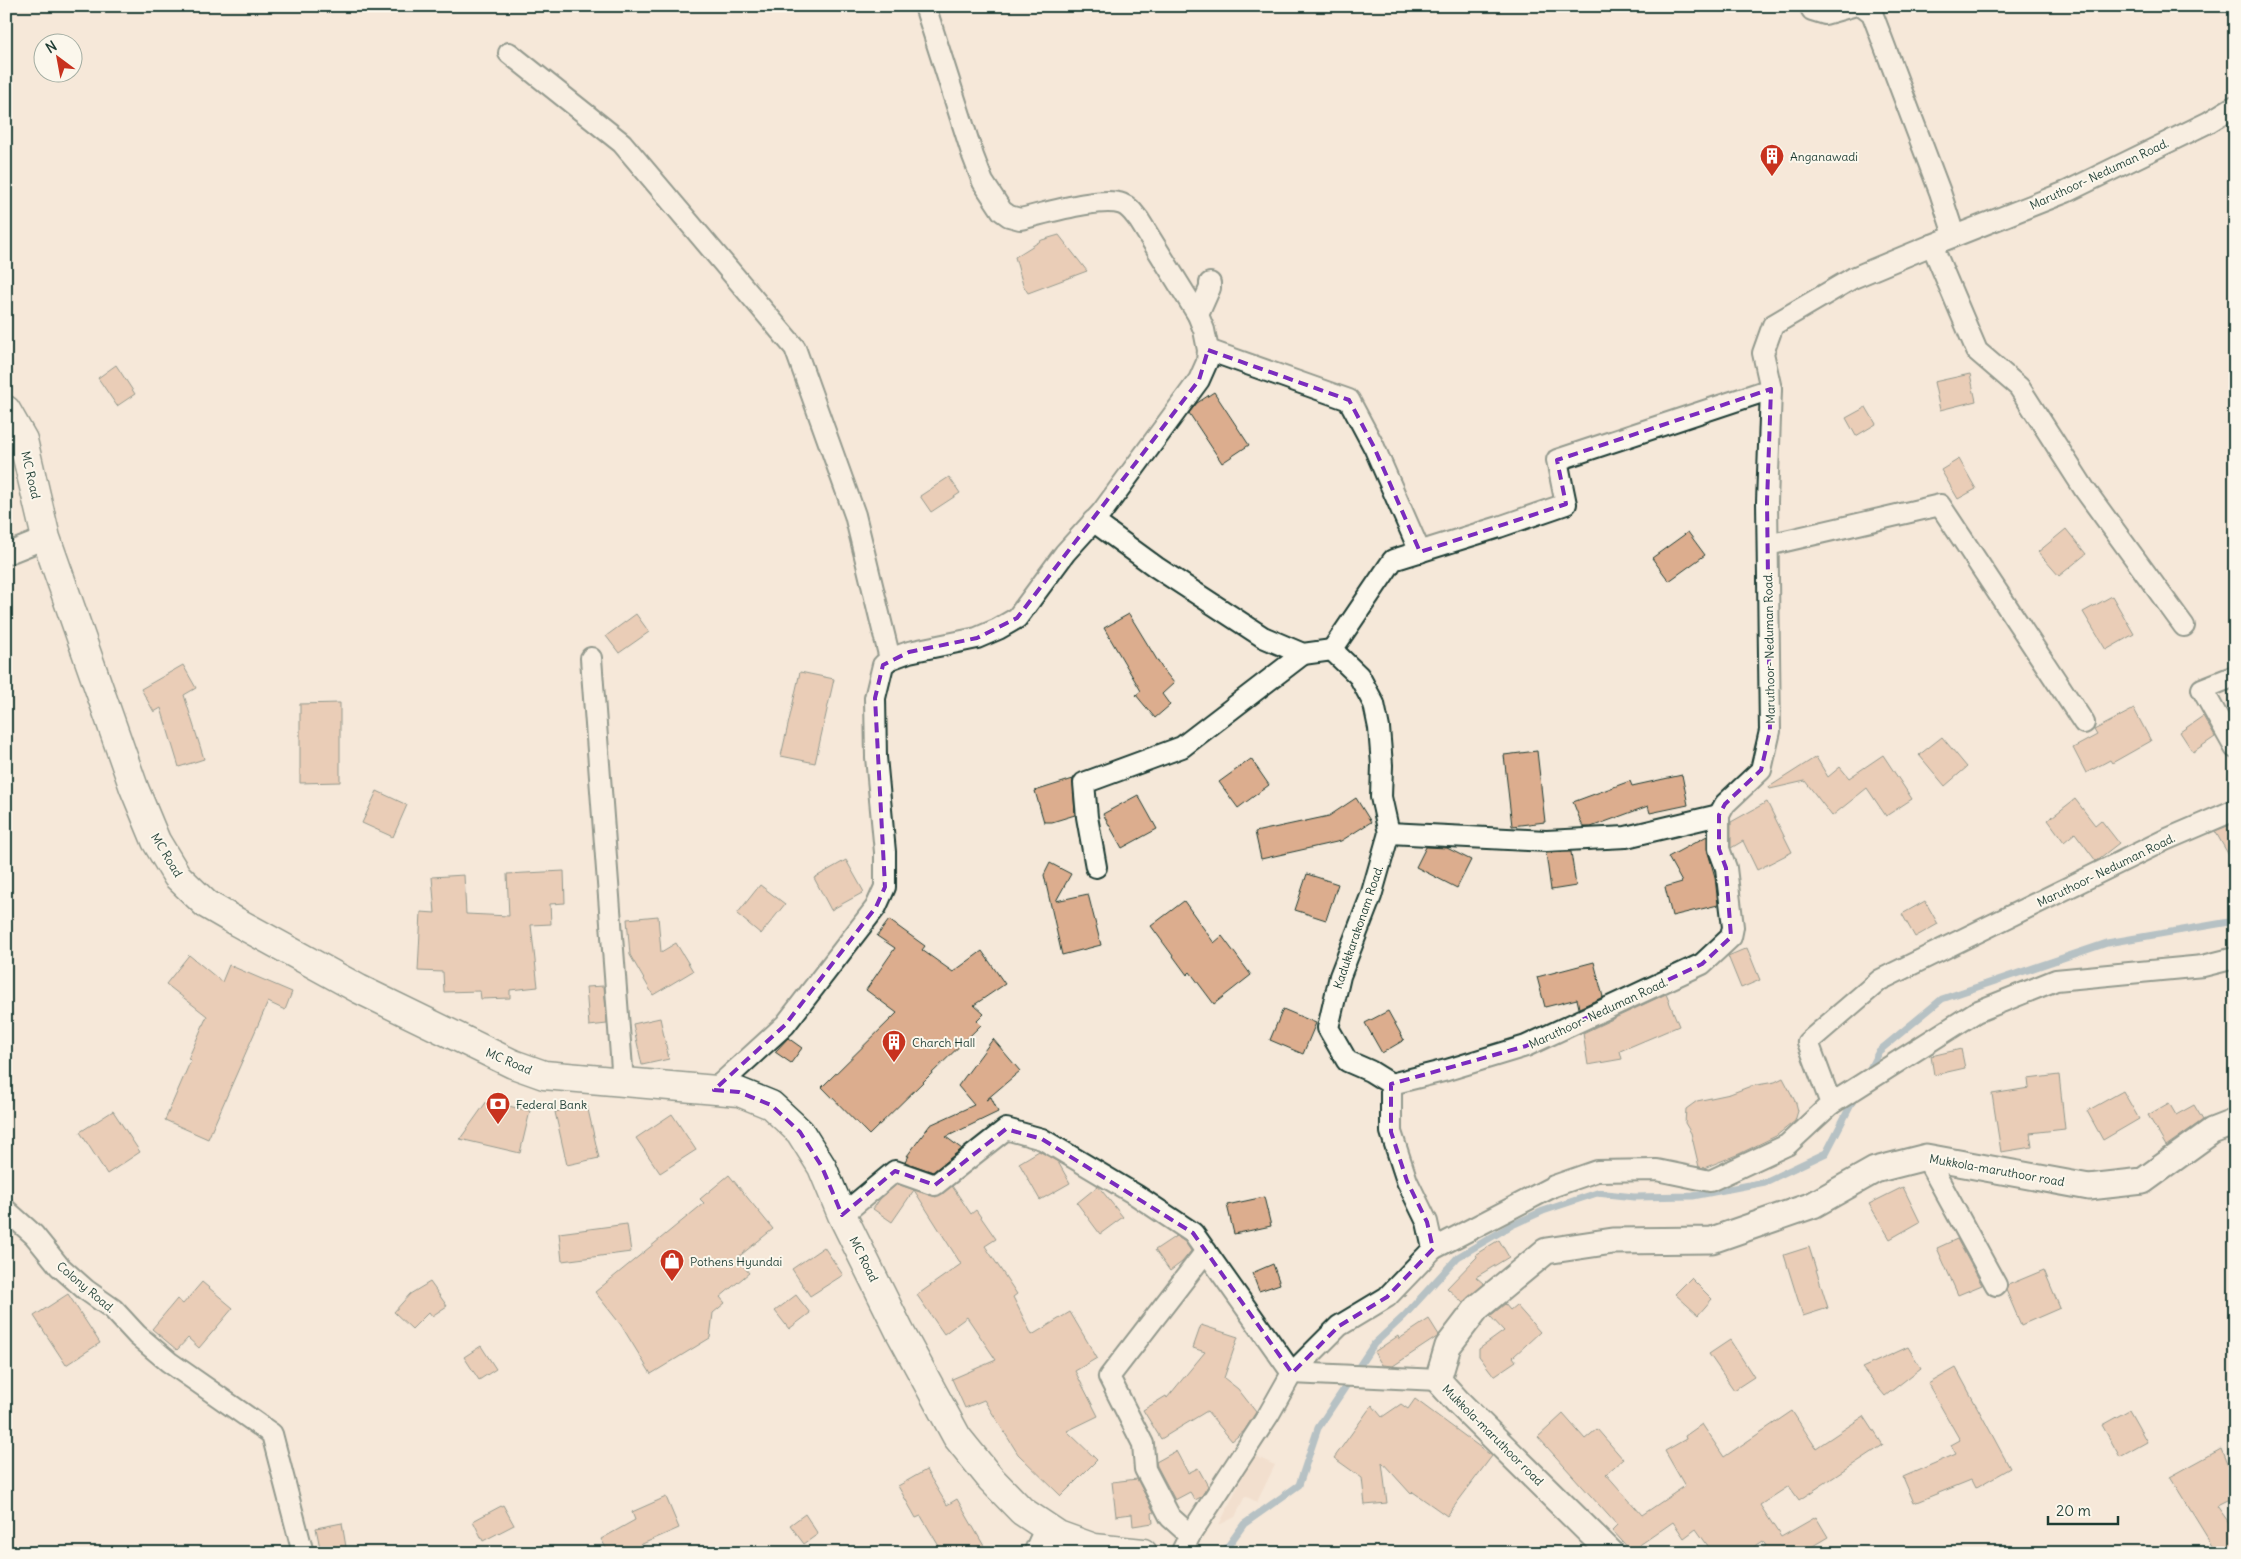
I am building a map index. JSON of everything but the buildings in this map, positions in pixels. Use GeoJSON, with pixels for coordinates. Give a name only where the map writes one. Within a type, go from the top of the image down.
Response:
{"type":"FeatureCollection","features":[{"type":"Feature","properties":{"kind":"main road","name":"MC Road"},"geometry":{"type":"LineString","coordinates":[[6,410],[23,440],[46,538],[134,788],[156,841],[177,876],[206,904],[359,989],[513,1064],[544,1075],[740,1092],[771,1105],[800,1132],[822,1167],[842,1215],[900,1332],[958,1437],[990,1479],[1022,1510],[1058,1535],[1094,1548],[1143,1553]]}},
{"type":"Feature","properties":{"kind":"street"},"geometry":{"type":"LineString","coordinates":[[714,1090],[785,1025],[876,907],[885,887],[885,852],[876,757],[875,698],[882,665],[890,659],[909,652],[977,638],[998,630],[1017,618],[1199,380],[1206,362],[1208,350],[1204,330],[1198,315],[1139,220],[1128,207],[1120,203],[1088,203],[1020,219],[1009,216],[1002,211],[983,182],[973,156],[925,6]]}},
{"type":"Feature","properties":{"kind":"street"},"geometry":{"type":"LineString","coordinates":[[1810,6],[1812,10],[1825,14],[1854,6]]}},
{"type":"Feature","properties":{"kind":"street"},"geometry":{"type":"LineString","coordinates":[[1863,6],[1872,13],[1940,192],[1954,235]]}},
{"type":"Feature","properties":{"kind":"street"},"geometry":{"type":"LineString","coordinates":[[509,53],[622,142],[795,348],[855,515],[890,659]]}},
{"type":"Feature","properties":{"kind":"street","name":"Maruthoor- Neduman Road."},"geometry":{"type":"LineString","coordinates":[[1391,1084],[1447,1070],[1526,1046],[1702,964],[1726,944],[1731,937],[1733,927],[1726,868],[1719,849],[1719,815],[1724,804],[1761,770],[1770,732],[1768,545],[1771,389],[1764,353],[1773,325],[1853,278],[1954,235],[2066,192],[2201,126],[2235,106]]}},
{"type":"Feature","properties":{"kind":"street"},"geometry":{"type":"LineString","coordinates":[[1932,245],[1977,351],[2019,387],[2085,490],[2184,626]]}},
{"type":"Feature","properties":{"kind":"street"},"geometry":{"type":"LineString","coordinates":[[1198,315],[1210,288],[1210,283]]}},
{"type":"Feature","properties":{"kind":"street"},"geometry":{"type":"LineString","coordinates":[[1208,350],[1349,400],[1374,447],[1420,552]]}},
{"type":"Feature","properties":{"kind":"street"},"geometry":{"type":"LineString","coordinates":[[1096,867],[1084,782],[1182,747],[1303,654],[1332,650],[1393,560],[1566,504],[1557,460],[1771,389]]}},
{"type":"Feature","properties":{"kind":"street"},"geometry":{"type":"LineString","coordinates":[[1768,545],[1940,505],[2084,723]]}},
{"type":"Feature","properties":{"kind":"street"},"geometry":{"type":"LineString","coordinates":[[1093,521],[1156,567],[1263,637],[1303,654]]}},
{"type":"Feature","properties":{"kind":"street"},"geometry":{"type":"LineString","coordinates":[[6,554],[46,538]]}},
{"type":"Feature","properties":{"kind":"street","name":"Kadukkarakonam Road."},"geometry":{"type":"LineString","coordinates":[[1332,650],[1359,676],[1374,704],[1379,728],[1382,764],[1381,797],[1389,833],[1371,896],[1340,976],[1328,1028],[1347,1061],[1370,1071],[1391,1084]]}},
{"type":"Feature","properties":{"kind":"street"},"geometry":{"type":"LineString","coordinates":[[590,658],[623,1082]]}},
{"type":"Feature","properties":{"kind":"street"},"geometry":{"type":"LineString","coordinates":[[2235,676],[2202,689],[2235,748]]}},
{"type":"Feature","properties":{"kind":"street","name":"Maruthoor- Neduman Road."},"geometry":{"type":"LineString","coordinates":[[1831,1104],[1808,1042],[1880,980],[2165,840],[2235,810]]}},
{"type":"Feature","properties":{"kind":"street"},"geometry":{"type":"LineString","coordinates":[[1389,833],[1546,841],[1626,837],[1719,815]]}},
{"type":"Feature","properties":{"kind":"street"},"geometry":{"type":"LineString","coordinates":[[1206,1251],[1109,1377],[1143,1444],[1145,1469],[1186,1544],[1292,1373],[1339,1326],[1388,1297],[1433,1249],[1554,1186],[1598,1171],[1657,1170],[1710,1181],[1787,1145],[1831,1104],[1976,1012],[2056,980],[2203,966],[2235,958]]}},
{"type":"Feature","properties":{"kind":"street"},"geometry":{"type":"LineString","coordinates":[[1391,1084],[1391,1132],[1407,1181],[1427,1222],[1433,1249]]}},
{"type":"Feature","properties":{"kind":"street","name":"Mukkola-maruthoor road"},"geometry":{"type":"LineString","coordinates":[[1611,1553],[1438,1380],[1448,1346],[1477,1308],[1546,1251],[1613,1241],[1712,1240],[1813,1205],[1875,1170],[1926,1156],[2089,1187],[2143,1181],[2212,1131],[2235,1122]]}},
{"type":"Feature","properties":{"kind":"street"},"geometry":{"type":"LineString","coordinates":[[842,1215],[894,1172],[936,1185],[1006,1129],[1042,1139],[1136,1195],[1193,1233],[1292,1373]]}},
{"type":"Feature","properties":{"kind":"street"},"geometry":{"type":"LineString","coordinates":[[1926,1156],[1996,1285]]}},
{"type":"Feature","properties":{"kind":"street","name":"Colony Road."},"geometry":{"type":"LineString","coordinates":[[6,1210],[34,1235],[59,1266],[86,1290],[113,1309],[137,1334],[169,1362],[272,1434],[303,1553]]}},
{"type":"Feature","properties":{"kind":"street"},"geometry":{"type":"LineString","coordinates":[[1292,1373],[1438,1380]]}},
{"type":"Feature","properties":{"kind":"street"},"geometry":{"type":"LineString","coordinates":[[1034,1553],[1046,1527]]}},
{"type":"Feature","properties":{"kind":"highlighted area"},"geometry":{"type":"Polygon","coordinates":[[[1208,350],[1349,400],[1374,447],[1420,552],[1566,504],[1557,460],[1771,389],[1767,502],[1770,731],[1761,770],[1725,804],[1719,815],[1719,849],[1726,868],[1731,937],[1702,964],[1526,1046],[1391,1084],[1391,1132],[1407,1181],[1427,1222],[1433,1249],[1387,1297],[1339,1326],[1292,1373],[1193,1233],[1042,1139],[1006,1129],[935,1185],[895,1171],[842,1215],[822,1167],[800,1132],[771,1105],[739,1092],[714,1090],[785,1025],[876,907],[885,887],[875,698],[883,665],[909,652],[977,638],[1017,618],[1199,380],[1208,350]]]}},
{"type":"Feature","properties":{"kind":"shaded area"},"geometry":{"type":"Polygon","coordinates":[[[1253,1455],[1275,1465],[1257,1502],[1245,1496],[1235,1517],[1219,1525],[1253,1455]]]}},
{"type":"Feature","properties":{"kind":"waterway"},"geometry":{"type":"LineString","coordinates":[[1867,1074],[1879,1051],[1942,999],[2107,943],[2235,921]]}},
{"type":"Feature","properties":{"kind":"waterway"},"geometry":{"type":"LineString","coordinates":[[1223,1553],[1244,1524],[1299,1485],[1318,1428],[1374,1344],[1404,1316],[1458,1257],[1512,1225],[1543,1211],[1597,1193],[1634,1197],[1693,1196],[1765,1182],[1826,1153],[1856,1095]]}},
{"type":"Feature","properties":{"kind":"place","name":"Anganawadi"},"geometry":{"type":"Point","coordinates":[1772,177]}},
{"type":"Feature","properties":{"kind":"place","name":"Charch Hall"},"geometry":{"type":"Point","coordinates":[894,1063]}},
{"type":"Feature","properties":{"kind":"place","name":"Federal Bank"},"geometry":{"type":"Point","coordinates":[498,1125]}},
{"type":"Feature","properties":{"kind":"place","name":"Pothens Hyundai"},"geometry":{"type":"Point","coordinates":[672,1282]}}]}
